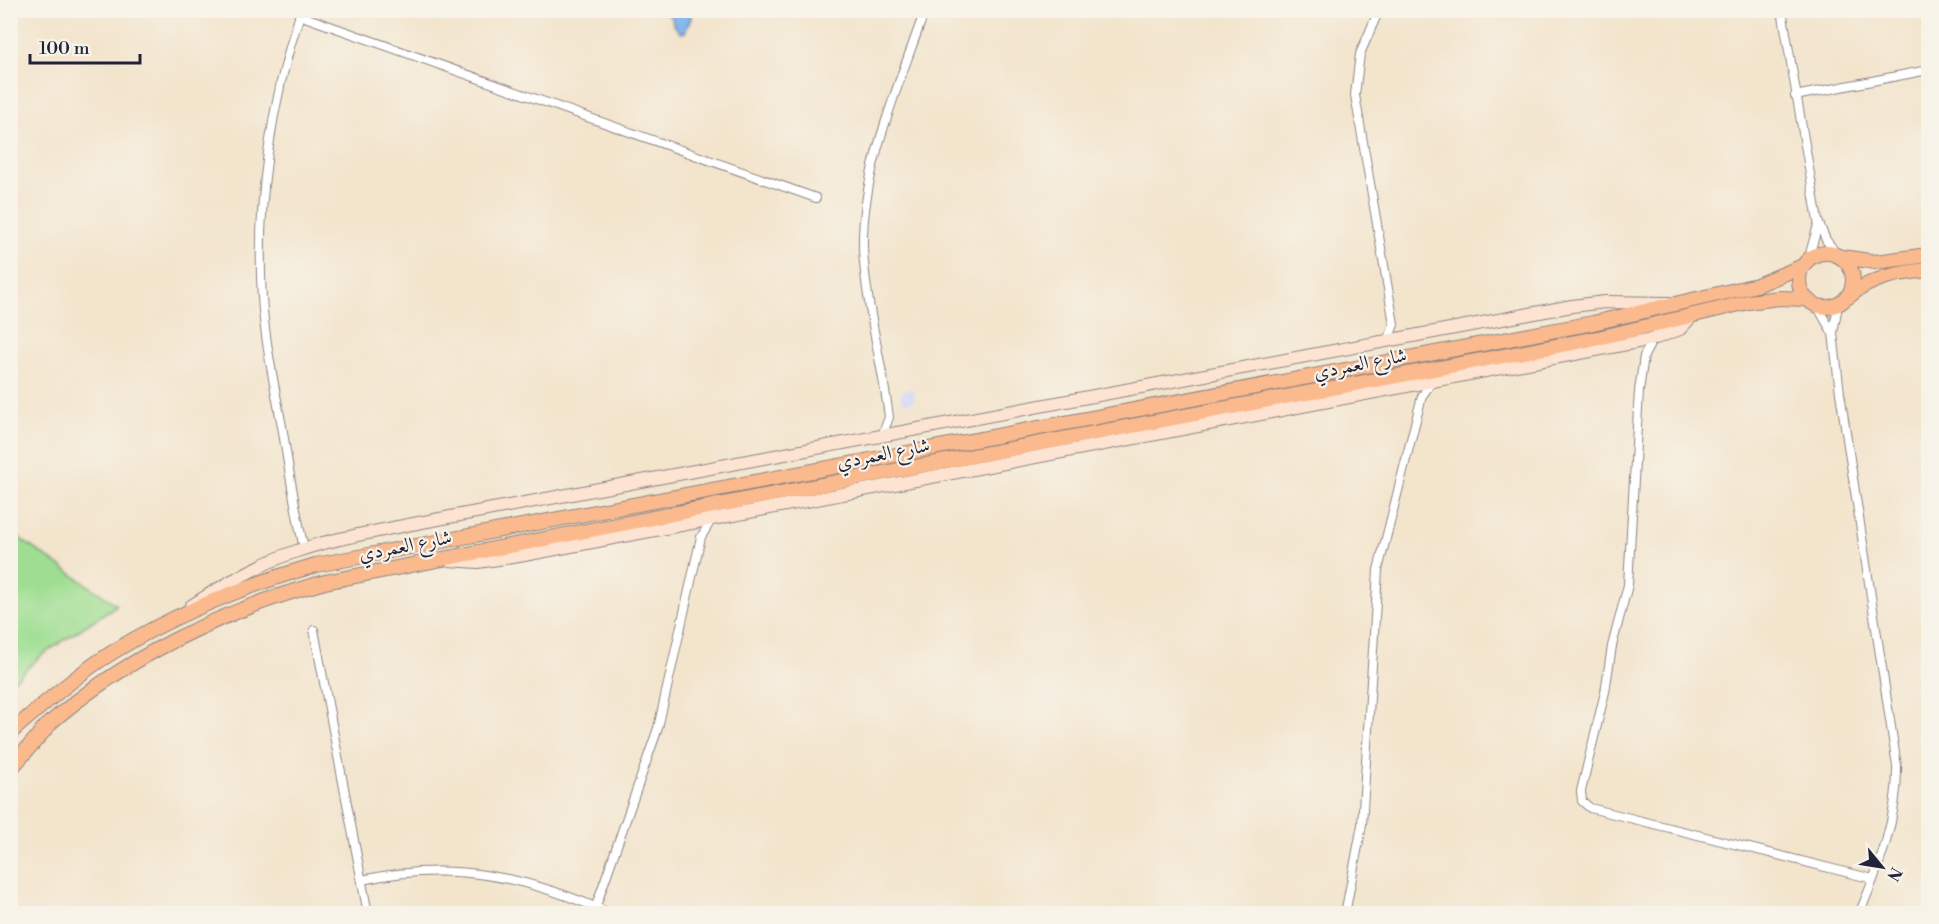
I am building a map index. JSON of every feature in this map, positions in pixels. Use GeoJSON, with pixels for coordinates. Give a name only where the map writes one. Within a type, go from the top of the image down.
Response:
{"type":"FeatureCollection","features":[{"type":"Feature","properties":{"kind":"highway"},"geometry":{"type":"LineString","coordinates":[[10,769],[50,723]]}},
{"type":"Feature","properties":{"kind":"main road"},"geometry":{"type":"LineString","coordinates":[[1929,255],[1869,262],[1822,253],[1805,263],[1799,286],[1811,302],[1827,307],[1843,301],[1861,287],[1884,277],[1929,270]]}},
{"type":"Feature","properties":{"kind":"main road"},"geometry":{"type":"LineString","coordinates":[[1839,256],[1848,264],[1853,275],[1852,286],[1843,301]]}},
{"type":"Feature","properties":{"kind":"main road","name":"شارع العمردي"},"geometry":{"type":"LineString","coordinates":[[10,733],[99,661],[171,621],[250,586],[345,559],[1593,322],[1774,280],[1805,263]]}},
{"type":"Feature","properties":{"kind":"main road","name":"شارع العمردي"},"geometry":{"type":"LineString","coordinates":[[10,759],[50,723],[147,657],[240,609],[325,582],[439,558],[1598,338],[1763,299],[1811,302]]}},
{"type":"Feature","properties":{"kind":"street"},"geometry":{"type":"LineString","coordinates":[[902,433],[889,417],[865,268],[865,208],[878,148],[925,10]]}},
{"type":"Feature","properties":{"kind":"street"},"geometry":{"type":"LineString","coordinates":[[1378,10],[1360,54],[1355,95],[1394,324],[1388,342]]}},
{"type":"Feature","properties":{"kind":"street"},"geometry":{"type":"LineString","coordinates":[[1782,10],[1818,221],[1826,240],[1839,256]]}},
{"type":"Feature","properties":{"kind":"street"},"geometry":{"type":"LineString","coordinates":[[304,548],[267,341],[261,271],[263,208],[270,153],[283,76],[300,13],[816,198]]}},
{"type":"Feature","properties":{"kind":"street"},"geometry":{"type":"LineString","coordinates":[[1795,96],[1929,70]]}},
{"type":"Feature","properties":{"kind":"street"},"geometry":{"type":"LineString","coordinates":[[1805,263],[1816,237],[1818,221]]}},
{"type":"Feature","properties":{"kind":"street"},"geometry":{"type":"LineString","coordinates":[[1843,301],[1833,333],[1848,451],[1897,755],[1893,812],[1873,879],[1859,914]]}},
{"type":"Feature","properties":{"kind":"street"},"geometry":{"type":"LineString","coordinates":[[171,621],[245,574],[304,548],[407,525],[1583,305],[1630,302],[1680,303]]}},
{"type":"Feature","properties":{"kind":"street"},"geometry":{"type":"LineString","coordinates":[[1811,302],[1833,333]]}},
{"type":"Feature","properties":{"kind":"street"},"geometry":{"type":"LineString","coordinates":[[439,558],[487,561],[1634,343],[1674,333],[1694,314]]}},
{"type":"Feature","properties":{"kind":"street"},"geometry":{"type":"LineString","coordinates":[[1394,324],[1408,338]]}},
{"type":"Feature","properties":{"kind":"street"},"geometry":{"type":"LineString","coordinates":[[1653,339],[1644,356],[1640,391],[1628,585],[1612,646],[1605,693],[1581,791],[1582,801],[1590,808],[1873,879]]}},
{"type":"Feature","properties":{"kind":"street"},"geometry":{"type":"LineString","coordinates":[[1634,343],[1641,348],[1644,356]]}},
{"type":"Feature","properties":{"kind":"street"},"geometry":{"type":"LineString","coordinates":[[1345,914],[1362,825],[1378,570],[1421,401],[1433,382]]}},
{"type":"Feature","properties":{"kind":"street"},"geometry":{"type":"LineString","coordinates":[[1405,386],[1414,390],[1421,401]]}},
{"type":"Feature","properties":{"kind":"street"},"geometry":{"type":"LineString","coordinates":[[882,436],[889,417]]}},
{"type":"Feature","properties":{"kind":"street"},"geometry":{"type":"LineString","coordinates":[[596,906],[655,737],[700,537],[712,519]]}},
{"type":"Feature","properties":{"kind":"street"},"geometry":{"type":"LineString","coordinates":[[689,523],[696,528],[700,537]]}},
{"type":"Feature","properties":{"kind":"street"},"geometry":{"type":"LineString","coordinates":[[314,630],[368,914]]}},
{"type":"Feature","properties":{"kind":"street"},"geometry":{"type":"LineString","coordinates":[[362,880],[398,872],[485,874],[541,885],[611,914]]}},
{"type":"Feature","properties":{"kind":"shaded area"},"geometry":{"type":"Polygon","coordinates":[[[908,389],[913,391],[915,396],[913,401],[908,403],[903,401],[901,396],[903,391],[908,389]]]}},
{"type":"Feature","properties":{"kind":"green space"},"geometry":{"type":"Polygon","coordinates":[[[10,528],[23,541],[117,605],[43,654],[11,683],[10,528]]]}},
{"type":"Feature","properties":{"kind":"water"},"geometry":{"type":"Polygon","coordinates":[[[661,11],[689,11],[691,18],[685,32],[681,33],[673,24],[672,17],[661,11]]]}}]}
